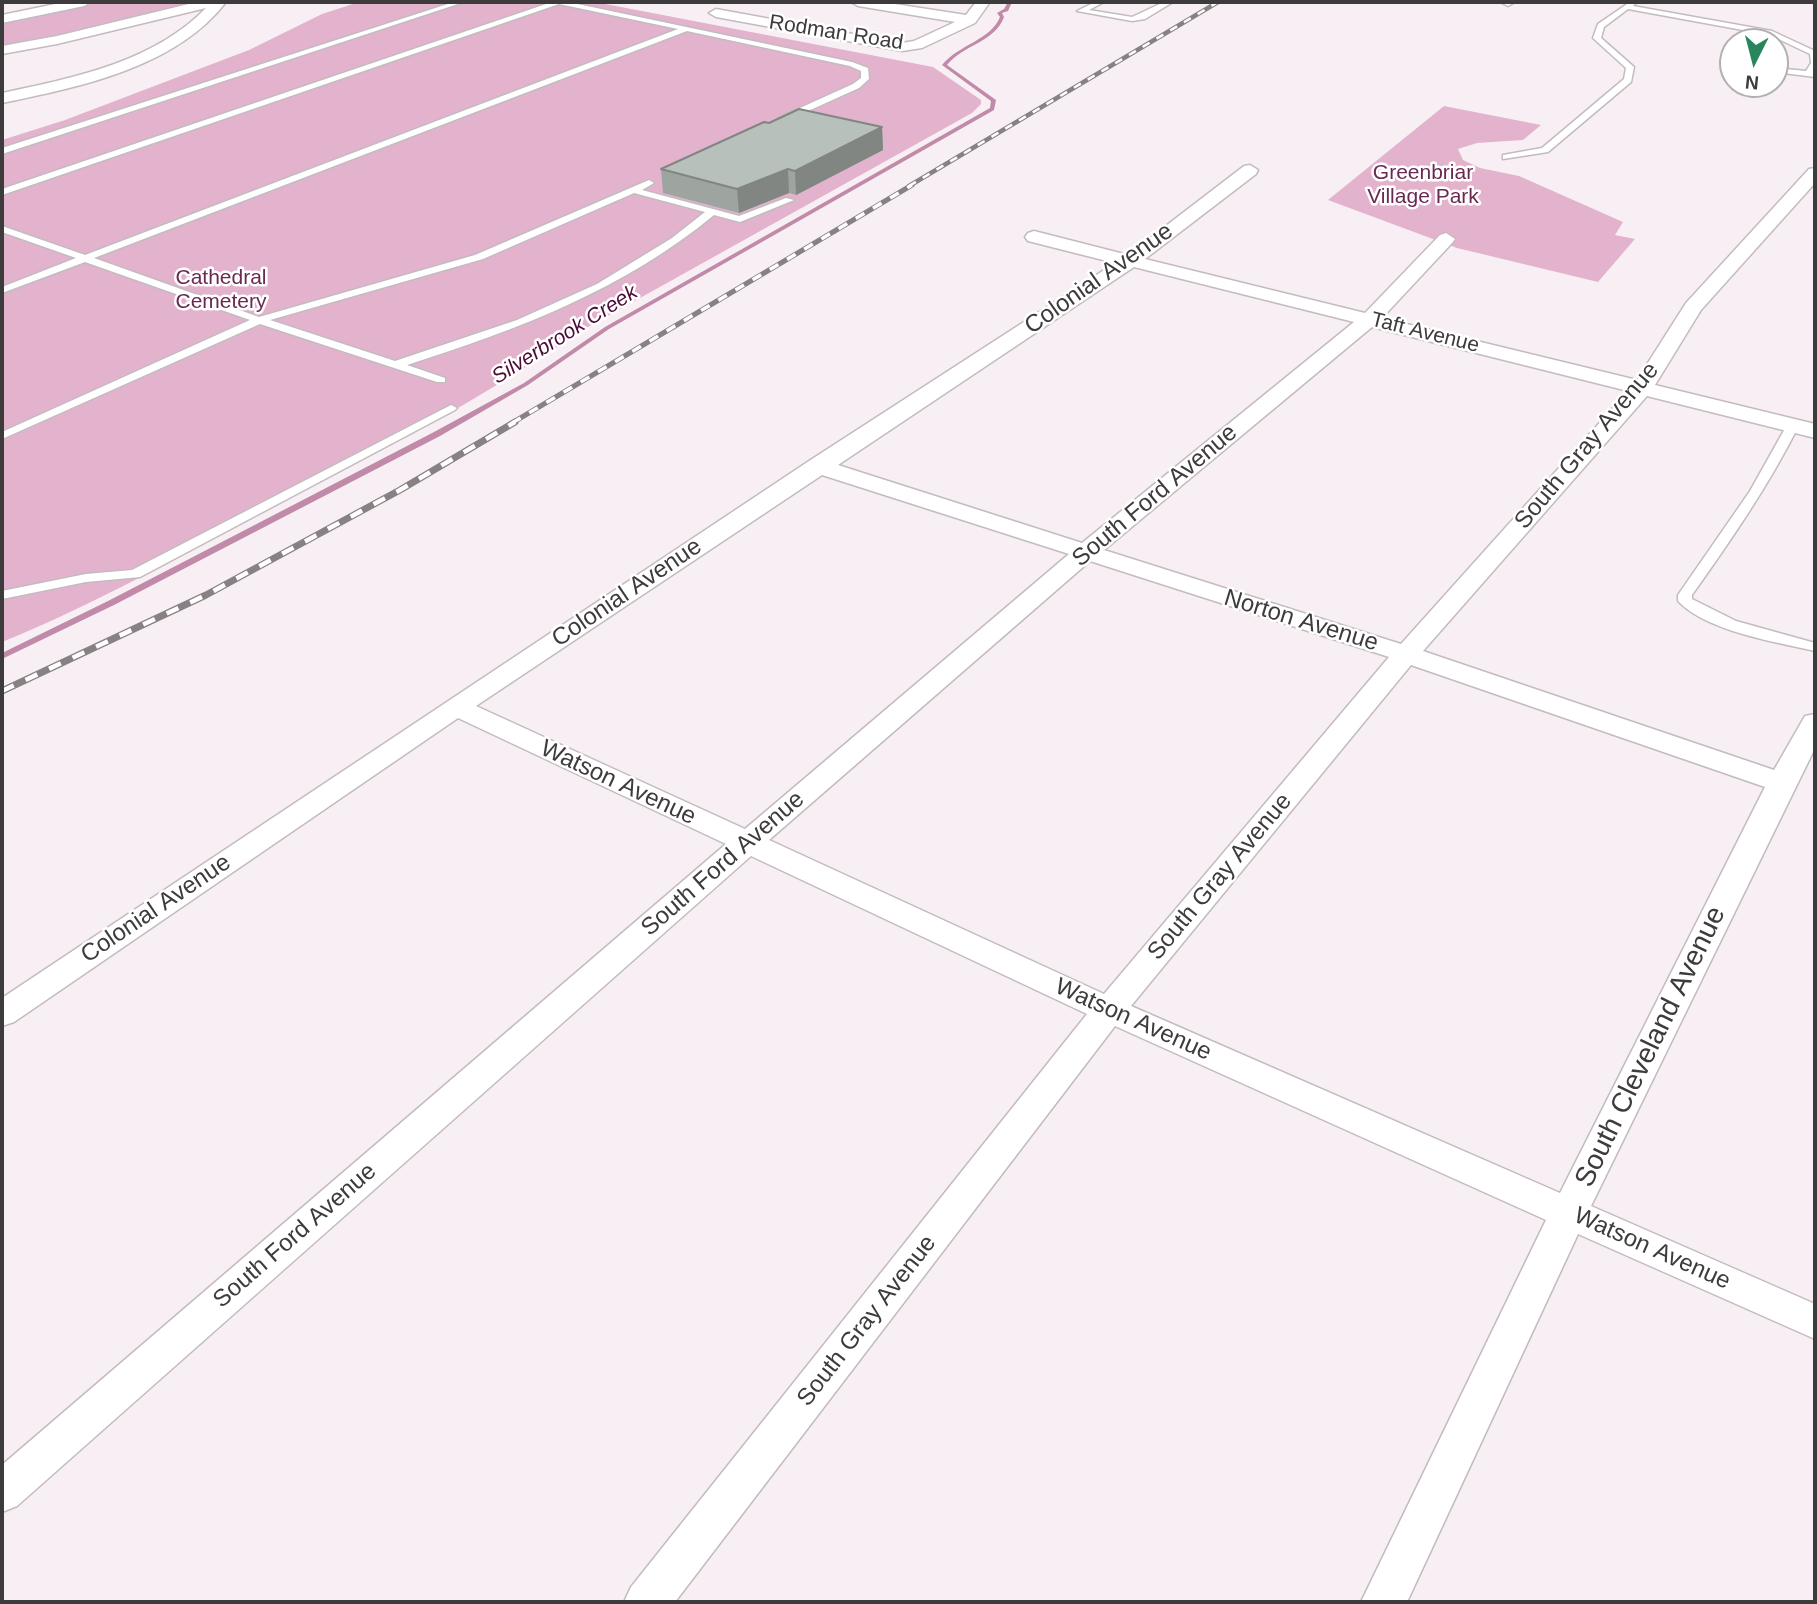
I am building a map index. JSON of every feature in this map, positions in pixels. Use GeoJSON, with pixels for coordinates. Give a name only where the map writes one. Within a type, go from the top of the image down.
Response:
{"type":"FeatureCollection","features":[{"type":"Feature","properties":{"kind":"street"},"geometry":{"type":"LineString","coordinates":[[2,19],[84,2]]}},
{"type":"Feature","properties":{"kind":"street"},"geometry":{"type":"LineString","coordinates":[[2,50],[57,40],[213,2]]}},
{"type":"Feature","properties":{"kind":"street"},"geometry":{"type":"LineString","coordinates":[[2,98],[89,76],[148,53],[173,41],[208,16],[219,2]]}},
{"type":"Feature","properties":{"kind":"street"},"geometry":{"type":"LineString","coordinates":[[858,2],[970,20]]}},
{"type":"Feature","properties":{"kind":"street","name":"Rodman Road"},"geometry":{"type":"LineString","coordinates":[[716,13],[902,47],[922,43],[970,20],[983,2]]}},
{"type":"Feature","properties":{"kind":"street","name":"Colonial Avenue"},"geometry":{"type":"LineString","coordinates":[[2,1014],[817,466],[1131,261],[1250,170]]}},
{"type":"Feature","properties":{"kind":"street","name":"South Gray Avenue"},"geometry":{"type":"LineString","coordinates":[[647,1602],[1110,1010],[1406,654],[1643,387],[1692,307],[1815,173]]}},
{"type":"Feature","properties":{"kind":"street","name":"Taft Avenue"},"geometry":{"type":"LineString","coordinates":[[1034,237],[1815,431]]}},
{"type":"Feature","properties":{"kind":"street","name":"South Ford Avenue"},"geometry":{"type":"LineString","coordinates":[[2,1492],[747,843],[1085,553],[1370,319],[1446,239]]}},
{"type":"Feature","properties":{"kind":"street","name":"Norton Avenue"},"geometry":{"type":"LineString","coordinates":[[817,466],[1406,654],[1782,783]]}},
{"type":"Feature","properties":{"kind":"street","name":"Watson Avenue"},"geometry":{"type":"LineString","coordinates":[[456,707],[1110,1010],[1815,1322]]}},
{"type":"Feature","properties":{"kind":"street","name":"South Cleveland Avenue"},"geometry":{"type":"LineString","coordinates":[[1384,1602],[1569,1212],[1782,783],[1815,722]]}},
{"type":"Feature","properties":{"kind":"lane"},"geometry":{"type":"LineString","coordinates":[[2,151],[460,2]]}},
{"type":"Feature","properties":{"kind":"lane"},"geometry":{"type":"LineString","coordinates":[[2,192],[558,2],[852,64],[865,70],[865,79],[856,86],[771,124]]}},
{"type":"Feature","properties":{"kind":"lane"},"geometry":{"type":"LineString","coordinates":[[1100,2],[1081,11],[1132,19],[1142,18],[1169,2]]}},
{"type":"Feature","properties":{"kind":"lane"},"geometry":{"type":"LineString","coordinates":[[1506,157],[1545,150],[1628,80],[1630,67],[1597,38],[1601,26],[1630,4],[1772,33],[1814,53],[1815,63],[1811,75],[1789,71]]}},
{"type":"Feature","properties":{"kind":"lane"},"geometry":{"type":"LineString","coordinates":[[2,290],[686,29]]}},
{"type":"Feature","properties":{"kind":"lane"},"geometry":{"type":"LineString","coordinates":[[2,436],[259,320],[479,257],[649,183]]}},
{"type":"Feature","properties":{"kind":"lane"},"geometry":{"type":"LineString","coordinates":[[632,191],[710,213],[746,219],[789,200]]}},
{"type":"Feature","properties":{"kind":"lane"},"geometry":{"type":"LineString","coordinates":[[395,365],[510,326],[590,292],[652,258],[710,213]]}},
{"type":"Feature","properties":{"kind":"lane"},"geometry":{"type":"LineString","coordinates":[[2,229],[259,320],[441,380]]}},
{"type":"Feature","properties":{"kind":"lane"},"geometry":{"type":"LineString","coordinates":[[2,595],[86,578],[135,574],[451,408]]}},
{"type":"Feature","properties":{"kind":"lane"},"geometry":{"type":"LineString","coordinates":[[1793,425],[1768,475],[1742,517],[1685,594],[1685,601],[1697,610],[1720,620],[1815,647]]}},
{"type":"Feature","properties":{"kind":"green space"},"geometry":{"type":"Polygon","coordinates":[[[84,2],[213,2],[2,50],[2,19],[84,2]]]}},
{"type":"Feature","properties":{"kind":"green space","name":"Cathedral Cemetery"},"geometry":{"type":"Polygon","coordinates":[[[359,2],[595,2],[933,67],[981,100],[981,104],[972,113],[579,332],[504,381],[427,425],[137,579],[2,642],[2,140],[65,120],[249,50],[322,14],[359,2]]]}},
{"type":"Feature","properties":{"kind":"green space","name":"Greenbriar Village Park"},"geometry":{"type":"Polygon","coordinates":[[[1444,106],[1541,125],[1523,140],[1477,143],[1458,149],[1463,160],[1480,168],[1519,176],[1623,222],[1615,235],[1635,239],[1598,282],[1457,248],[1328,200],[1444,106]]]}},
{"type":"Feature","properties":{"kind":"building"},"geometry":{"type":"Polygon","coordinates":[[[799,109],[882,127],[795,171],[788,169],[737,189],[661,169],[764,122],[769,123],[799,109]]]}},
{"type":"Feature","properties":{"kind":"waterway","name":"Silverbrook Creek"},"geometry":{"type":"LineString","coordinates":[[2,656],[111,603],[437,434],[526,384],[607,328],[992,109],[994,101],[944,65],[958,52],[994,31],[1002,17],[999,13],[1006,10],[1010,2]]}},
{"type":"Feature","properties":{"kind":"railway"},"geometry":{"type":"LineString","coordinates":[[909,186],[1218,2]]}},
{"type":"Feature","properties":{"kind":"railway"},"geometry":{"type":"LineString","coordinates":[[512,423],[912,185]]}},
{"type":"Feature","properties":{"kind":"railway"},"geometry":{"type":"LineString","coordinates":[[2,691],[206,595],[400,490],[515,422]]}}]}
